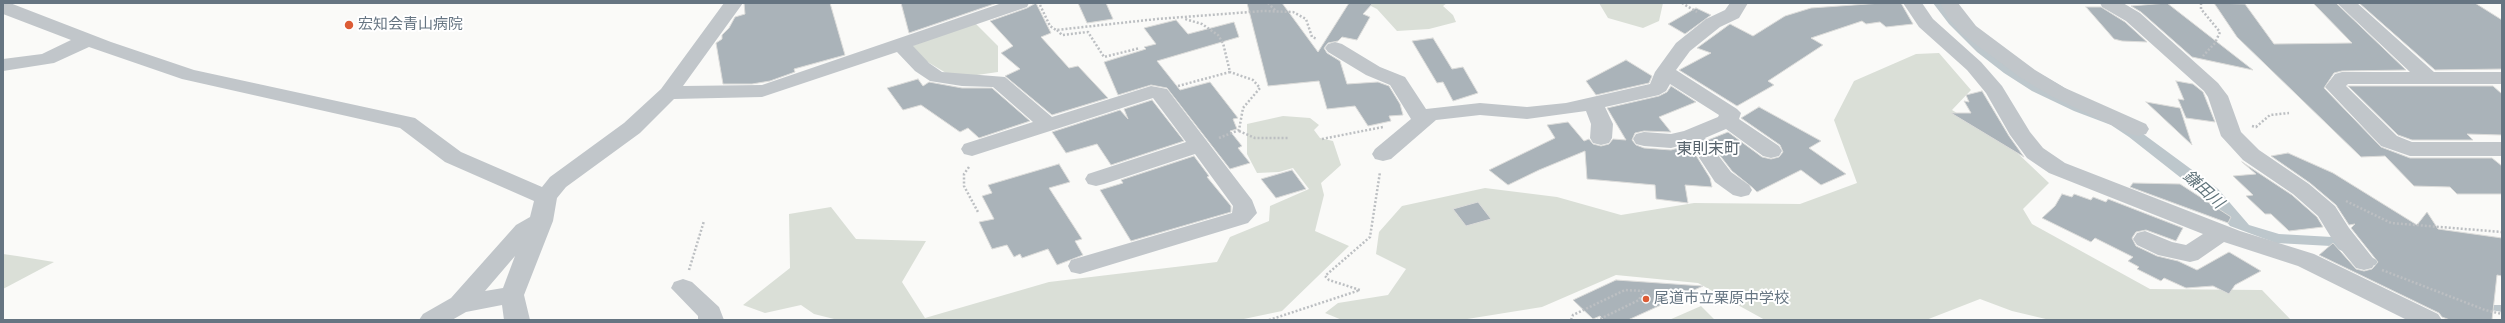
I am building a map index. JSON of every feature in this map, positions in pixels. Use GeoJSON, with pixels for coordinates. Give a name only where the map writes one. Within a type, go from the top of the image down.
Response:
{"type":"FeatureCollection","features":[{"type":"Feature","properties":{"kind":"street"},"geometry":{"type":"LineString","coordinates":[[517,320],[512,295],[541,221],[546,196],[558,182],[632,128],[668,92],[734,3]]}},
{"type":"Feature","properties":{"kind":"street"},"geometry":{"type":"LineString","coordinates":[[668,92],[762,91],[902,46],[1020,3]]}},
{"type":"Feature","properties":{"kind":"street"},"geometry":{"type":"LineString","coordinates":[[1383,154],[1430,114],[1467,110],[1527,113],[1593,104],[1652,91],[1660,87],[1665,72],[1679,52],[1696,34],[1713,22],[1732,14],[1739,3]]}},
{"type":"Feature","properties":{"kind":"street"},"geometry":{"type":"LineString","coordinates":[[1912,3],[1926,23],[1974,66],[1995,90],[2021,135],[2036,153],[2057,168],[2221,233],[2306,260],[2429,320]]}},
{"type":"Feature","properties":{"kind":"street"},"geometry":{"type":"LineString","coordinates":[[1950,3],[1955,14],[1969,30],[2028,74],[2058,92],[2138,129]]}},
{"type":"Feature","properties":{"kind":"street"},"geometry":{"type":"LineString","coordinates":[[2109,3],[2133,17],[2192,68],[2218,96],[2231,134],[2251,154],[2316,200],[2327,211],[2340,232],[2361,257]]}},
{"type":"Feature","properties":{"kind":"street"},"geometry":{"type":"LineString","coordinates":[[2346,3],[2429,78]]}},
{"type":"Feature","properties":{"kind":"street"},"geometry":{"type":"LineString","coordinates":[[3,7],[88,40],[189,75],[406,123],[453,157],[502,180],[546,196]]}},
{"type":"Feature","properties":{"kind":"street"},"geometry":{"type":"LineString","coordinates":[[3,65],[47,59],[88,40]]}},
{"type":"Feature","properties":{"kind":"street"},"geometry":{"type":"LineString","coordinates":[[902,46],[922,67],[937,77],[962,80],[998,81],[1049,125]]}},
{"type":"Feature","properties":{"kind":"street"},"geometry":{"type":"LineString","coordinates":[[1336,48],[1373,71],[1398,81],[1422,120]]}},
{"type":"Feature","properties":{"kind":"street"},"geometry":{"type":"LineString","coordinates":[[1665,72],[1730,113],[1728,121]]}},
{"type":"Feature","properties":{"kind":"street"},"geometry":{"type":"LineString","coordinates":[[2499,151],[2410,149],[2389,141],[2335,87],[2342,78],[2501,80]]}},
{"type":"Feature","properties":{"kind":"street"},"geometry":{"type":"LineString","coordinates":[[973,156],[1049,125],[1151,92],[1160,93],[1197,146],[1244,206],[1245,214],[1240,218],[1080,266]]}},
{"type":"Feature","properties":{"kind":"street"},"geometry":{"type":"LineString","coordinates":[[1593,104],[1602,124],[1601,138]]}},
{"type":"Feature","properties":{"kind":"street"},"geometry":{"type":"LineString","coordinates":[[1644,140],[1671,141],[1691,136],[1728,121]]}},
{"type":"Feature","properties":{"kind":"street"},"geometry":{"type":"LineString","coordinates":[[1728,121],[1771,151]]}},
{"type":"Feature","properties":{"kind":"street"},"geometry":{"type":"LineString","coordinates":[[1691,136],[1706,151],[1723,177],[1741,190]]}},
{"type":"Feature","properties":{"kind":"street"},"geometry":{"type":"LineString","coordinates":[[1096,179],[1197,146]]}},
{"type":"Feature","properties":{"kind":"street"},"geometry":{"type":"LineString","coordinates":[[432,320],[460,304],[524,231],[541,221]]}},
{"type":"Feature","properties":{"kind":"street"},"geometry":{"type":"LineString","coordinates":[[2145,239],[2166,249],[2190,254],[2221,233]]}},
{"type":"Feature","properties":{"kind":"street"},"geometry":{"type":"LineString","coordinates":[[684,288],[710,313],[711,320]]}},
{"type":"Feature","properties":{"kind":"street"},"geometry":{"type":"LineString","coordinates":[[460,304],[512,295]]}},
{"type":"Feature","properties":{"kind":"path"},"geometry":{"type":"LineString","coordinates":[[1039,3],[1050,26],[1062,34],[1088,32],[1104,56],[1140,48]]}},
{"type":"Feature","properties":{"kind":"path"},"geometry":{"type":"LineString","coordinates":[[1268,3],[1276,11]]}},
{"type":"Feature","properties":{"kind":"path"},"geometry":{"type":"LineString","coordinates":[[2192,68],[2215,43],[2220,32],[2202,9],[2201,3]]}},
{"type":"Feature","properties":{"kind":"path"},"geometry":{"type":"LineString","coordinates":[[1056,30],[1157,19],[1276,11],[1301,14],[1306,19],[1312,37],[1336,48]]}},
{"type":"Feature","properties":{"kind":"path"},"geometry":{"type":"LineString","coordinates":[[1181,18],[1202,24],[1218,35],[1223,44],[1230,72]]}},
{"type":"Feature","properties":{"kind":"path"},"geometry":{"type":"LineString","coordinates":[[1160,93],[1230,72],[1253,80],[1260,88],[1243,108],[1238,130]]}},
{"type":"Feature","properties":{"kind":"path"},"geometry":{"type":"LineString","coordinates":[[2231,134],[2245,125],[2256,127],[2270,114],[2289,113]]}},
{"type":"Feature","properties":{"kind":"path"},"geometry":{"type":"LineString","coordinates":[[1322,139],[1386,126]]}},
{"type":"Feature","properties":{"kind":"path"},"geometry":{"type":"LineString","coordinates":[[1197,146],[1238,130],[1256,138],[1288,138]]}},
{"type":"Feature","properties":{"kind":"path"},"geometry":{"type":"LineString","coordinates":[[1269,320],[1353,294],[1360,290],[1329,280],[1325,276],[1370,237],[1383,154]]}},
{"type":"Feature","properties":{"kind":"path"},"geometry":{"type":"LineString","coordinates":[[973,156],[964,174],[964,186],[978,212]]}},
{"type":"Feature","properties":{"kind":"path"},"geometry":{"type":"LineString","coordinates":[[2340,198],[2396,224],[2502,232]]}},
{"type":"Feature","properties":{"kind":"path"},"geometry":{"type":"LineString","coordinates":[[684,288],[704,221]]}},
{"type":"Feature","properties":{"kind":"path"},"geometry":{"type":"LineString","coordinates":[[2361,257],[2404,280],[2485,310],[2502,314]]}},
{"type":"Feature","properties":{"kind":"path"},"geometry":{"type":"LineString","coordinates":[[1571,320],[1572,315],[1626,290],[1643,291],[1639,300],[1598,320]]}},
{"type":"Feature","properties":{"kind":"shaded area"},"geometry":{"type":"Polygon","coordinates":[[[1365,3],[1447,3],[1443,6],[1453,15],[1456,22],[1429,29],[1397,31],[1377,9],[1365,3]]]}},
{"type":"Feature","properties":{"kind":"shaded area"},"geometry":{"type":"Polygon","coordinates":[[[1599,3],[1663,3],[1659,21],[1643,28],[1608,18],[1599,3]]]}},
{"type":"Feature","properties":{"kind":"shaded area"},"geometry":{"type":"Polygon","coordinates":[[[974,22],[998,46],[998,72],[970,76],[946,73],[926,61],[912,46],[974,22]]]}},
{"type":"Feature","properties":{"kind":"shaded area"},"geometry":{"type":"Polygon","coordinates":[[[1939,53],[1971,90],[1952,110],[2010,146],[2049,183],[2023,209],[2032,224],[2150,289],[2262,290],[2291,320],[2050,320],[2012,311],[1980,299],[1926,320],[1765,320],[1698,283],[1616,275],[1542,307],[1461,320],[1342,320],[1325,313],[1338,303],[1388,295],[1406,269],[1376,254],[1379,232],[1402,206],[1485,188],[1557,197],[1621,215],[1694,203],[1800,204],[1857,183],[1834,120],[1854,81],[1916,54],[1939,53]]]}},
{"type":"Feature","properties":{"kind":"shaded area"},"geometry":{"type":"Polygon","coordinates":[[[1283,116],[1310,118],[1319,125],[1314,130],[1320,138],[1333,141],[1341,165],[1321,183],[1324,195],[1315,231],[1349,246],[1282,311],[1239,320],[838,320],[814,314],[801,305],[765,313],[743,305],[790,268],[789,214],[831,207],[856,239],[926,241],[902,282],[925,318],[1049,282],[1217,262],[1230,237],[1269,221],[1270,206],[1309,189],[1293,168],[1279,172],[1257,173],[1247,154],[1247,124],[1283,116]]]}},
{"type":"Feature","properties":{"kind":"shaded area"},"geometry":{"type":"Polygon","coordinates":[[[3,254],[17,256],[54,262],[3,289],[3,254]]]}},
{"type":"Feature","properties":{"kind":"shaded area"},"geometry":{"type":"Polygon","coordinates":[[[1701,306],[1715,320],[1669,320],[1701,306]]]}},
{"type":"Feature","properties":{"kind":"water","name":"鎌田川"},"geometry":{"type":"Polygon","coordinates":[[[1933,3],[1942,3],[1960,27],[2142,133],[2218,189],[2249,225],[2279,234],[2332,237],[2408,276],[2492,305],[2502,305],[2502,312],[2485,309],[2397,275],[2331,246],[2276,243],[2230,226],[2209,200],[2129,137],[2111,125],[2074,111],[2032,91],[2004,73],[1977,52],[1949,24],[1933,3]]]}},
{"type":"Feature","properties":{"kind":"building"},"geometry":{"type":"Polygon","coordinates":[[[744,3],[830,3],[845,55],[794,69],[795,72],[770,81],[752,84],[723,84],[716,43],[722,39],[722,35],[729,28],[735,17],[745,14],[744,3]]]}},
{"type":"Feature","properties":{"kind":"building"},"geometry":{"type":"Polygon","coordinates":[[[901,3],[997,3],[909,33],[901,3]]]}},
{"type":"Feature","properties":{"kind":"building"},"geometry":{"type":"Polygon","coordinates":[[[1036,3],[1051,33],[1041,37],[1069,68],[1078,66],[1108,98],[1052,115],[1005,76],[1020,69],[1001,53],[1013,46],[990,21],[1027,8],[1036,3]]]}},
{"type":"Feature","properties":{"kind":"building"},"geometry":{"type":"Polygon","coordinates":[[[1078,3],[1106,3],[1113,19],[1087,23],[1078,3]]]}},
{"type":"Feature","properties":{"kind":"building"},"geometry":{"type":"Polygon","coordinates":[[[1247,3],[1282,3],[1318,52],[1349,3],[1373,3],[1363,14],[1370,17],[1357,40],[1342,37],[1338,41],[1328,43],[1324,48],[1327,53],[1340,61],[1347,84],[1378,82],[1389,86],[1400,104],[1403,115],[1389,116],[1391,121],[1368,126],[1355,106],[1327,109],[1319,81],[1268,86],[1247,3]]]}},
{"type":"Feature","properties":{"kind":"building"},"geometry":{"type":"Polygon","coordinates":[[[1901,3],[1913,24],[1886,27],[1880,22],[1866,24],[1862,21],[1811,38],[1823,45],[1768,81],[1774,85],[1737,106],[1679,70],[1711,53],[1697,48],[1730,24],[1753,36],[1785,16],[1811,8],[1901,3]]]}},
{"type":"Feature","properties":{"kind":"building"},"geometry":{"type":"Polygon","coordinates":[[[2167,3],[2253,70],[2192,57],[2141,12],[2131,6],[2167,3]]]}},
{"type":"Feature","properties":{"kind":"building"},"geometry":{"type":"Polygon","coordinates":[[[2214,3],[2245,4],[2274,44],[2352,43],[2313,3],[2336,3],[2406,70],[2342,71],[2334,73],[2324,88],[2381,147],[2410,158],[2492,158],[2502,166],[2502,194],[2457,194],[2450,187],[2414,186],[2385,156],[2361,157],[2237,37],[2214,3]]]}},
{"type":"Feature","properties":{"kind":"building"},"geometry":{"type":"Polygon","coordinates":[[[2359,3],[2475,3],[2502,20],[2502,69],[2435,70],[2359,3]]]}},
{"type":"Feature","properties":{"kind":"building"},"geometry":{"type":"Polygon","coordinates":[[[2086,7],[2101,7],[2125,22],[2147,42],[2122,41],[2114,39],[2086,7]]]}},
{"type":"Feature","properties":{"kind":"building"},"geometry":{"type":"Polygon","coordinates":[[[1696,8],[1711,15],[1685,34],[1668,24],[1696,8]]]}},
{"type":"Feature","properties":{"kind":"building"},"geometry":{"type":"Polygon","coordinates":[[[1176,20],[1188,34],[1234,22],[1239,37],[1157,61],[1180,90],[1210,82],[1238,118],[1233,119],[1237,129],[1230,131],[1242,146],[1238,148],[1250,163],[1230,169],[1167,88],[1151,85],[1118,95],[1104,62],[1146,49],[1144,47],[1156,44],[1144,28],[1176,20]]]}},
{"type":"Feature","properties":{"kind":"building"},"geometry":{"type":"Polygon","coordinates":[[[1433,38],[1452,69],[1463,67],[1478,93],[1453,101],[1443,82],[1437,83],[1412,41],[1433,38]]]}},
{"type":"Feature","properties":{"kind":"building"},"geometry":{"type":"Polygon","coordinates":[[[1626,60],[1652,76],[1649,83],[1596,95],[1586,81],[1626,60]]]}},
{"type":"Feature","properties":{"kind":"building"},"geometry":{"type":"Polygon","coordinates":[[[918,79],[923,86],[929,82],[962,88],[992,88],[1030,121],[979,138],[968,128],[960,132],[921,105],[903,110],[887,88],[918,79]]]}},
{"type":"Feature","properties":{"kind":"building"},"geometry":{"type":"Polygon","coordinates":[[[2176,81],[2193,84],[2203,92],[2215,122],[2186,118],[2178,99],[2184,100],[2176,81]]]}},
{"type":"Feature","properties":{"kind":"building"},"geometry":{"type":"Polygon","coordinates":[[[1671,86],[1696,102],[1659,117],[1671,132],[1644,131],[1635,133],[1632,140],[1636,145],[1644,148],[1671,150],[1686,146],[1697,157],[1710,178],[1712,187],[1685,185],[1688,203],[1656,199],[1655,185],[1587,179],[1585,151],[1508,185],[1489,170],[1555,138],[1547,125],[1568,122],[1584,141],[1589,139],[1593,144],[1601,146],[1609,144],[1613,139],[1626,140],[1607,108],[1659,96],[1667,92],[1671,86]]]}},
{"type":"Feature","properties":{"kind":"building"},"geometry":{"type":"Polygon","coordinates":[[[2348,86],[2493,86],[2502,94],[2502,135],[2467,134],[2473,140],[2412,140],[2398,135],[2348,86]]]}},
{"type":"Feature","properties":{"kind":"building"},"geometry":{"type":"Polygon","coordinates":[[[1982,91],[2009,136],[2024,157],[1951,113],[1971,113],[1964,101],[1969,102],[1966,95],[1982,91]]]}},
{"type":"Feature","properties":{"kind":"building"},"geometry":{"type":"Polygon","coordinates":[[[1152,100],[1184,141],[1111,165],[1097,144],[1066,153],[1052,132],[1120,110],[1128,119],[1124,109],[1152,100]]]}},
{"type":"Feature","properties":{"kind":"building"},"geometry":{"type":"Polygon","coordinates":[[[2146,102],[2180,108],[2192,145],[2146,102]]]}},
{"type":"Feature","properties":{"kind":"building"},"geometry":{"type":"Polygon","coordinates":[[[1759,107],[1821,141],[1809,148],[1846,174],[1821,185],[1801,170],[1757,192],[1732,171],[1708,140],[1728,132],[1762,157],[1771,159],[1779,157],[1783,152],[1780,145],[1741,118],[1759,107]]]}},
{"type":"Feature","properties":{"kind":"building"},"geometry":{"type":"Polygon","coordinates":[[[2288,153],[2333,173],[2417,225],[2427,212],[2438,229],[2502,238],[2502,276],[2497,275],[2492,320],[2450,320],[2442,317],[2439,313],[2319,255],[2333,243],[2356,269],[2364,271],[2372,269],[2378,262],[2351,228],[2355,224],[2349,225],[2336,205],[2310,183],[2271,156],[2288,153]]]}},
{"type":"Feature","properties":{"kind":"building"},"geometry":{"type":"Polygon","coordinates":[[[1194,156],[1209,176],[1207,177],[1231,206],[1231,212],[1131,241],[1100,190],[1123,183],[1121,180],[1194,156]]]}},
{"type":"Feature","properties":{"kind":"building"},"geometry":{"type":"Polygon","coordinates":[[[2242,162],[2292,195],[2317,217],[2323,227],[2289,231],[2271,214],[2265,214],[2246,196],[2253,195],[2233,176],[2256,174],[2242,162]]]}},
{"type":"Feature","properties":{"kind":"building"},"geometry":{"type":"Polygon","coordinates":[[[1059,164],[1070,182],[1049,188],[1082,239],[1075,241],[1083,255],[1057,265],[1048,249],[1022,258],[1020,254],[1014,257],[1007,245],[992,249],[979,222],[994,219],[982,196],[992,193],[988,185],[1059,164]]]}},
{"type":"Feature","properties":{"kind":"building"},"geometry":{"type":"Polygon","coordinates":[[[1292,170],[1306,189],[1276,198],[1261,179],[1292,170]]]}},
{"type":"Feature","properties":{"kind":"building"},"geometry":{"type":"Polygon","coordinates":[[[2133,183],[2180,184],[2231,217],[2228,223],[2130,187],[2133,183]]]}},
{"type":"Feature","properties":{"kind":"building"},"geometry":{"type":"Polygon","coordinates":[[[2062,194],[2072,197],[2074,194],[2091,200],[2093,197],[2106,202],[2108,199],[2183,228],[2176,241],[2146,230],[2136,232],[2132,238],[2136,246],[2157,256],[2178,261],[2197,270],[2229,252],[2261,271],[2235,285],[2229,294],[2213,286],[2186,288],[2164,278],[2161,281],[2137,269],[2139,267],[2128,261],[2133,257],[2095,238],[2091,242],[2042,218],[2055,206],[2062,194]]]}},
{"type":"Feature","properties":{"kind":"building"},"geometry":{"type":"Polygon","coordinates":[[[1478,202],[1491,219],[1466,226],[1453,209],[1478,202]]]}},
{"type":"Feature","properties":{"kind":"building"},"geometry":{"type":"Polygon","coordinates":[[[1616,280],[1703,286],[1628,320],[1604,320],[1600,316],[1593,319],[1573,300],[1616,280]]]}},
{"type":"Feature","properties":{"kind":"place","name":"宏知会青山病院"},"geometry":{"type":"Point","coordinates":[349,25]}},
{"type":"Feature","properties":{"kind":"place","name":"尾道市立栗原中学校"},"geometry":{"type":"Point","coordinates":[1646,299]}},
{"type":"Feature","properties":{"kind":"district","name":"東則末町"},"geometry":{"type":"Point","coordinates":[1708,150]}}]}
